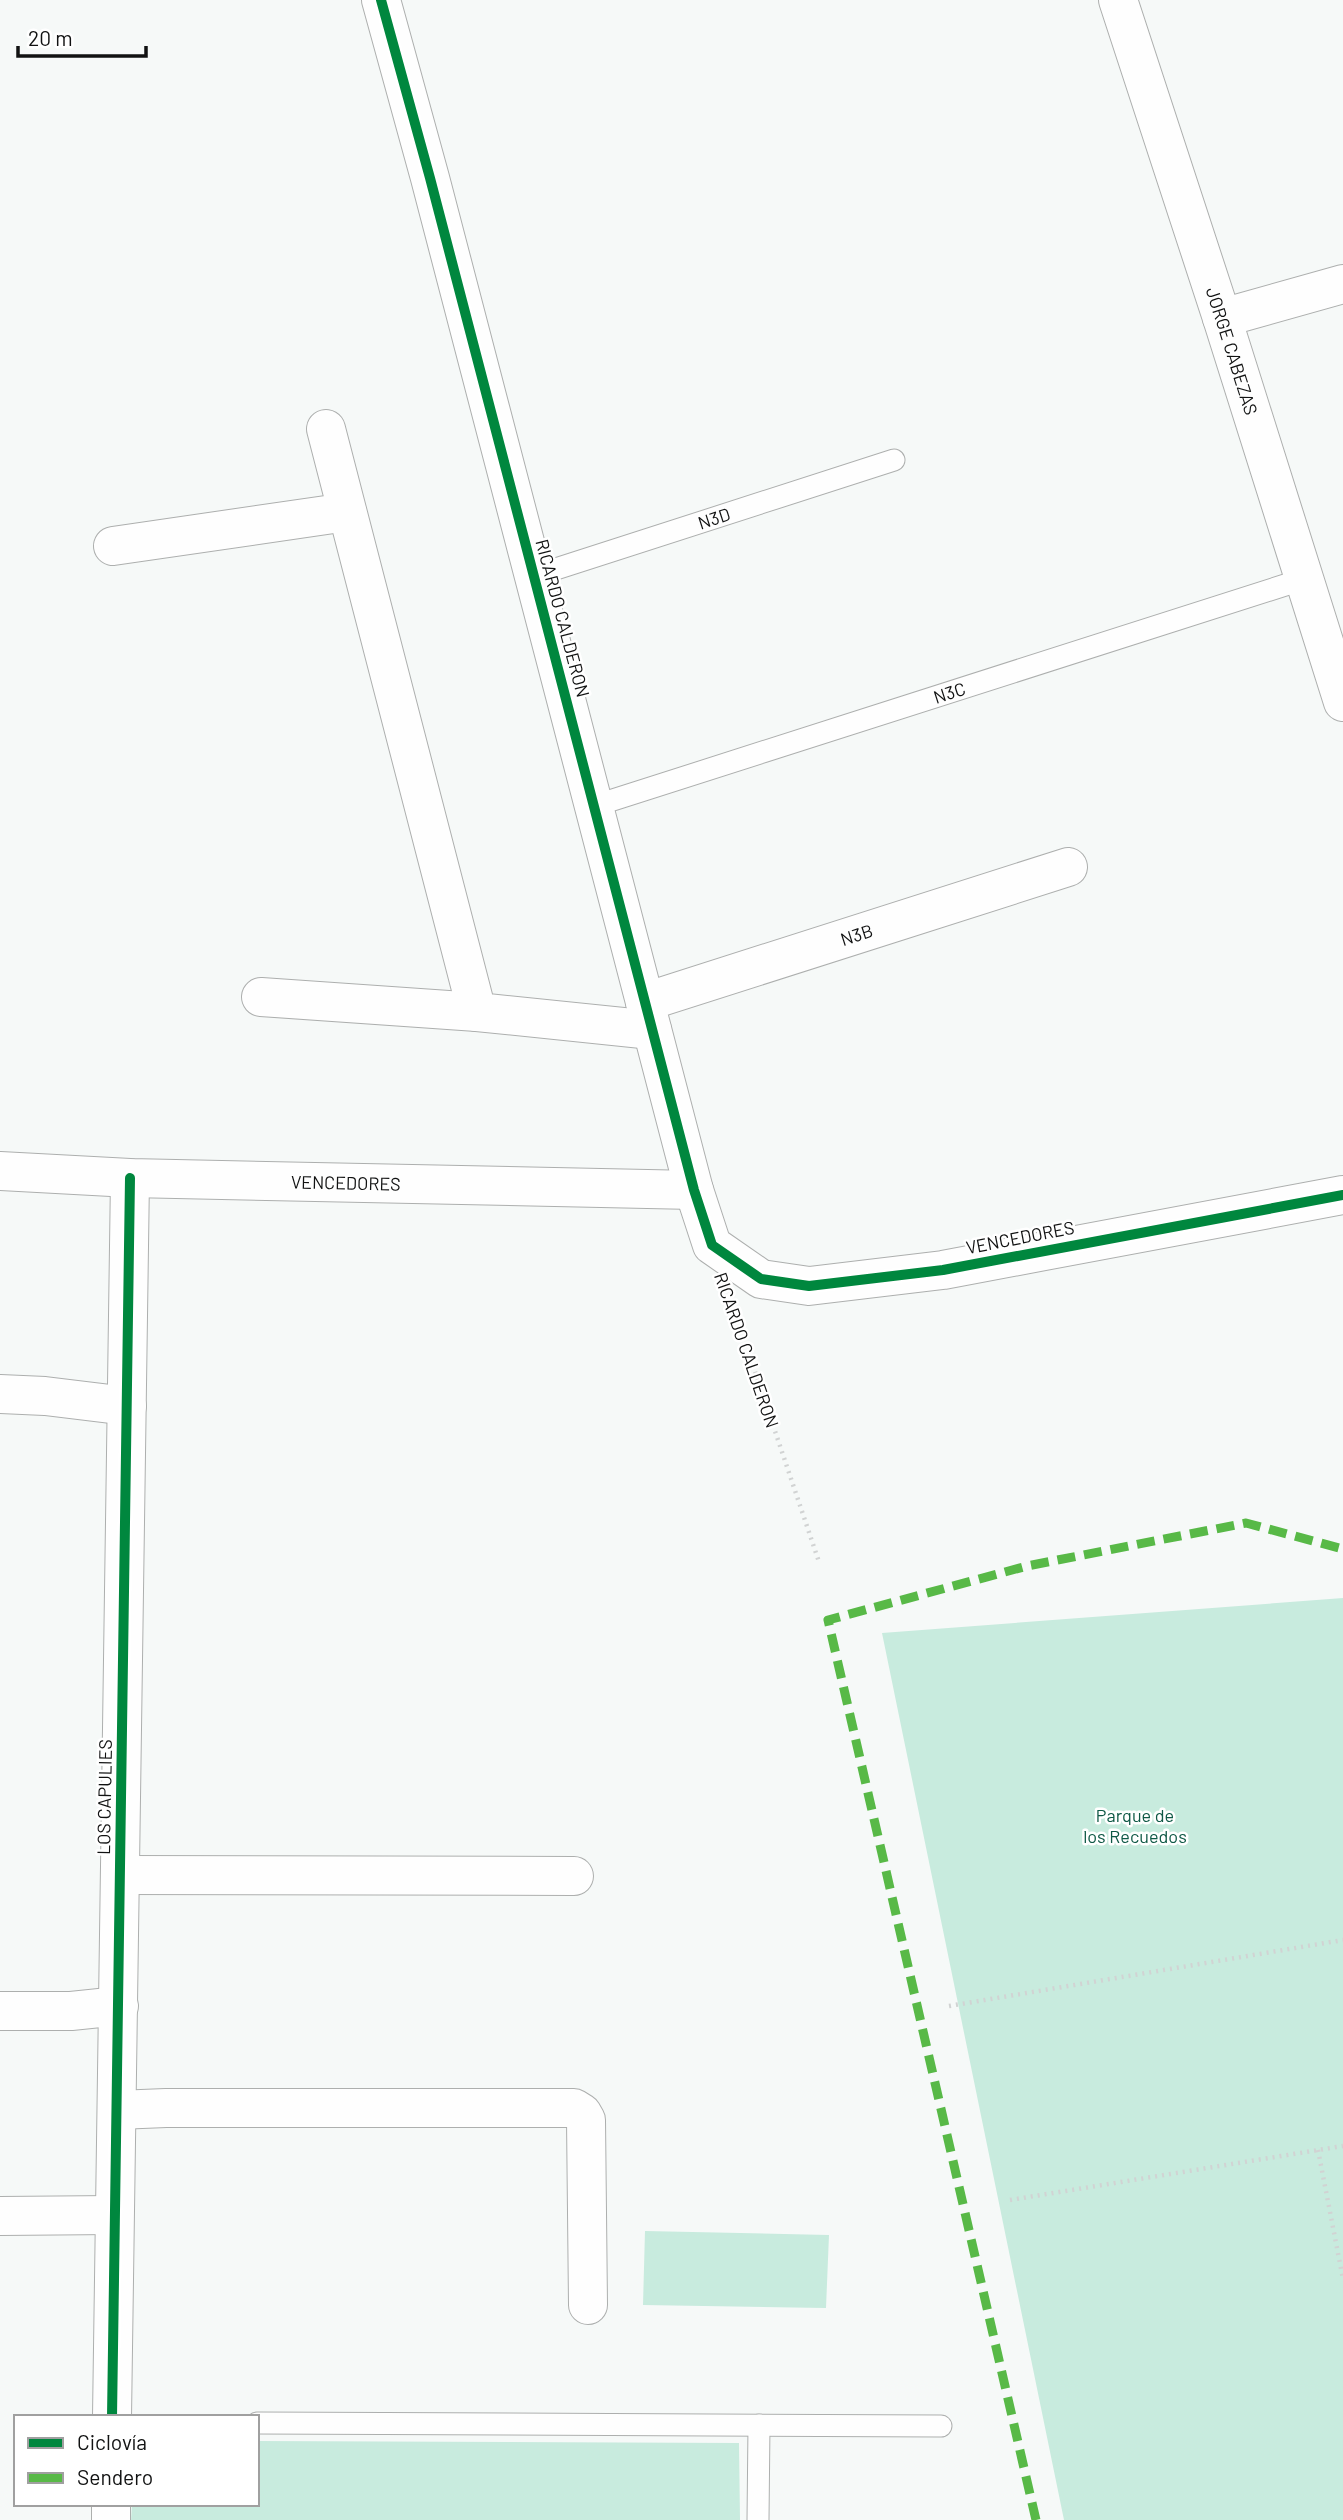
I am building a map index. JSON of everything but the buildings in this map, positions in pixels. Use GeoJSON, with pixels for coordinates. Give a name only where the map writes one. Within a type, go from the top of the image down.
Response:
{"type":"FeatureCollection","features":[{"type":"Feature","properties":{"kind":"street","name":"RICARDO CALDERON"},"geometry":{"type":"LineString","coordinates":[[381,0],[430,177],[694,1190],[712,1245]]}},
{"type":"Feature","properties":{"kind":"street","name":"JORGE CABEZAS"},"geometry":{"type":"LineString","coordinates":[[1118,0],[1343,702]]}},
{"type":"Feature","properties":{"kind":"street"},"geometry":{"type":"LineString","coordinates":[[1222,318],[1343,284]]}},
{"type":"Feature","properties":{"kind":"street"},"geometry":{"type":"LineString","coordinates":[[326,429],[477,1012]]}},
{"type":"Feature","properties":{"kind":"street"},"geometry":{"type":"LineString","coordinates":[[113,546],[347,512]]}},
{"type":"Feature","properties":{"kind":"street","name":"N3B"},"geometry":{"type":"LineString","coordinates":[[648,1016],[1068,867]]}},
{"type":"Feature","properties":{"kind":"street"},"geometry":{"type":"LineString","coordinates":[[261,997],[477,1012],[648,1016]]}},
{"type":"Feature","properties":{"kind":"street","name":"VENCEDORES"},"geometry":{"type":"LineString","coordinates":[[0,1171],[130,1178],[694,1190]]}},
{"type":"Feature","properties":{"kind":"street","name":"LOS CAPULIES"},"geometry":{"type":"LineString","coordinates":[[112,2415],[130,1178]]}},
{"type":"Feature","properties":{"kind":"street","name":"VENCEDORES"},"geometry":{"type":"LineString","coordinates":[[712,1245],[761,1279],[810,1286],[943,1270],[1343,1195]]}},
{"type":"Feature","properties":{"kind":"street"},"geometry":{"type":"LineString","coordinates":[[0,1394],[45,1396],[127,1406]]}},
{"type":"Feature","properties":{"kind":"street"},"geometry":{"type":"LineString","coordinates":[[121,1875],[574,1877]]}},
{"type":"Feature","properties":{"kind":"street"},"geometry":{"type":"LineString","coordinates":[[0,2011],[71,2011],[119,2006]]}},
{"type":"Feature","properties":{"kind":"street"},"geometry":{"type":"LineString","coordinates":[[117,2110],[575,2108],[586,2120],[587,2305]]}},
{"type":"Feature","properties":{"kind":"street"},"geometry":{"type":"LineString","coordinates":[[0,2216],[114,2215]]}},
{"type":"Feature","properties":{"kind":"lane","name":"N3D"},"geometry":{"type":"LineString","coordinates":[[534,576],[894,460]]}},
{"type":"Feature","properties":{"kind":"lane","name":"N3C"},"geometry":{"type":"LineString","coordinates":[[594,806],[1304,579]]}},
{"type":"Feature","properties":{"kind":"lane"},"geometry":{"type":"LineString","coordinates":[[259,2423],[941,2426]]}},
{"type":"Feature","properties":{"kind":"lane"},"geometry":{"type":"LineString","coordinates":[[758,2520],[759,2425]]}},
{"type":"Feature","properties":{"kind":"path"},"geometry":{"type":"LineString","coordinates":[[949,2006],[1343,1940]]}},
{"type":"Feature","properties":{"kind":"path"},"geometry":{"type":"LineString","coordinates":[[1010,2200],[1343,2146]]}},
{"type":"Feature","properties":{"kind":"path"},"geometry":{"type":"LineString","coordinates":[[1318,2150],[1343,2279]]}},
{"type":"Feature","properties":{"kind":"green space","name":"Parque de los Recuedos"},"geometry":{"type":"Polygon","coordinates":[[[1343,1598],[1343,2520],[1064,2520],[882,1633],[1343,1598]]]}},
{"type":"Feature","properties":{"kind":"green space"},"geometry":{"type":"Polygon","coordinates":[[[645,2231],[829,2235],[826,2308],[643,2305],[645,2231]]]}},
{"type":"Feature","properties":{"kind":"green space"},"geometry":{"type":"Polygon","coordinates":[[[259,2441],[739,2443],[740,2520],[131,2520],[132,2506],[259,2506],[259,2441]]]}},
{"type":"Feature","properties":{"kind":"marked path"},"geometry":{"type":"LineString","coordinates":[[1036,2520],[828,1620],[1027,1566],[1246,1523],[1343,1549]]}},
{"type":"Feature","properties":{"kind":"cycle path"},"geometry":{"type":"LineString","coordinates":[[381,0],[430,178],[694,1190],[712,1245],[761,1279],[809,1286],[943,1270],[1343,1195]]}},
{"type":"Feature","properties":{"kind":"cycle path"},"geometry":{"type":"LineString","coordinates":[[112,2415],[130,1178]]}}]}
